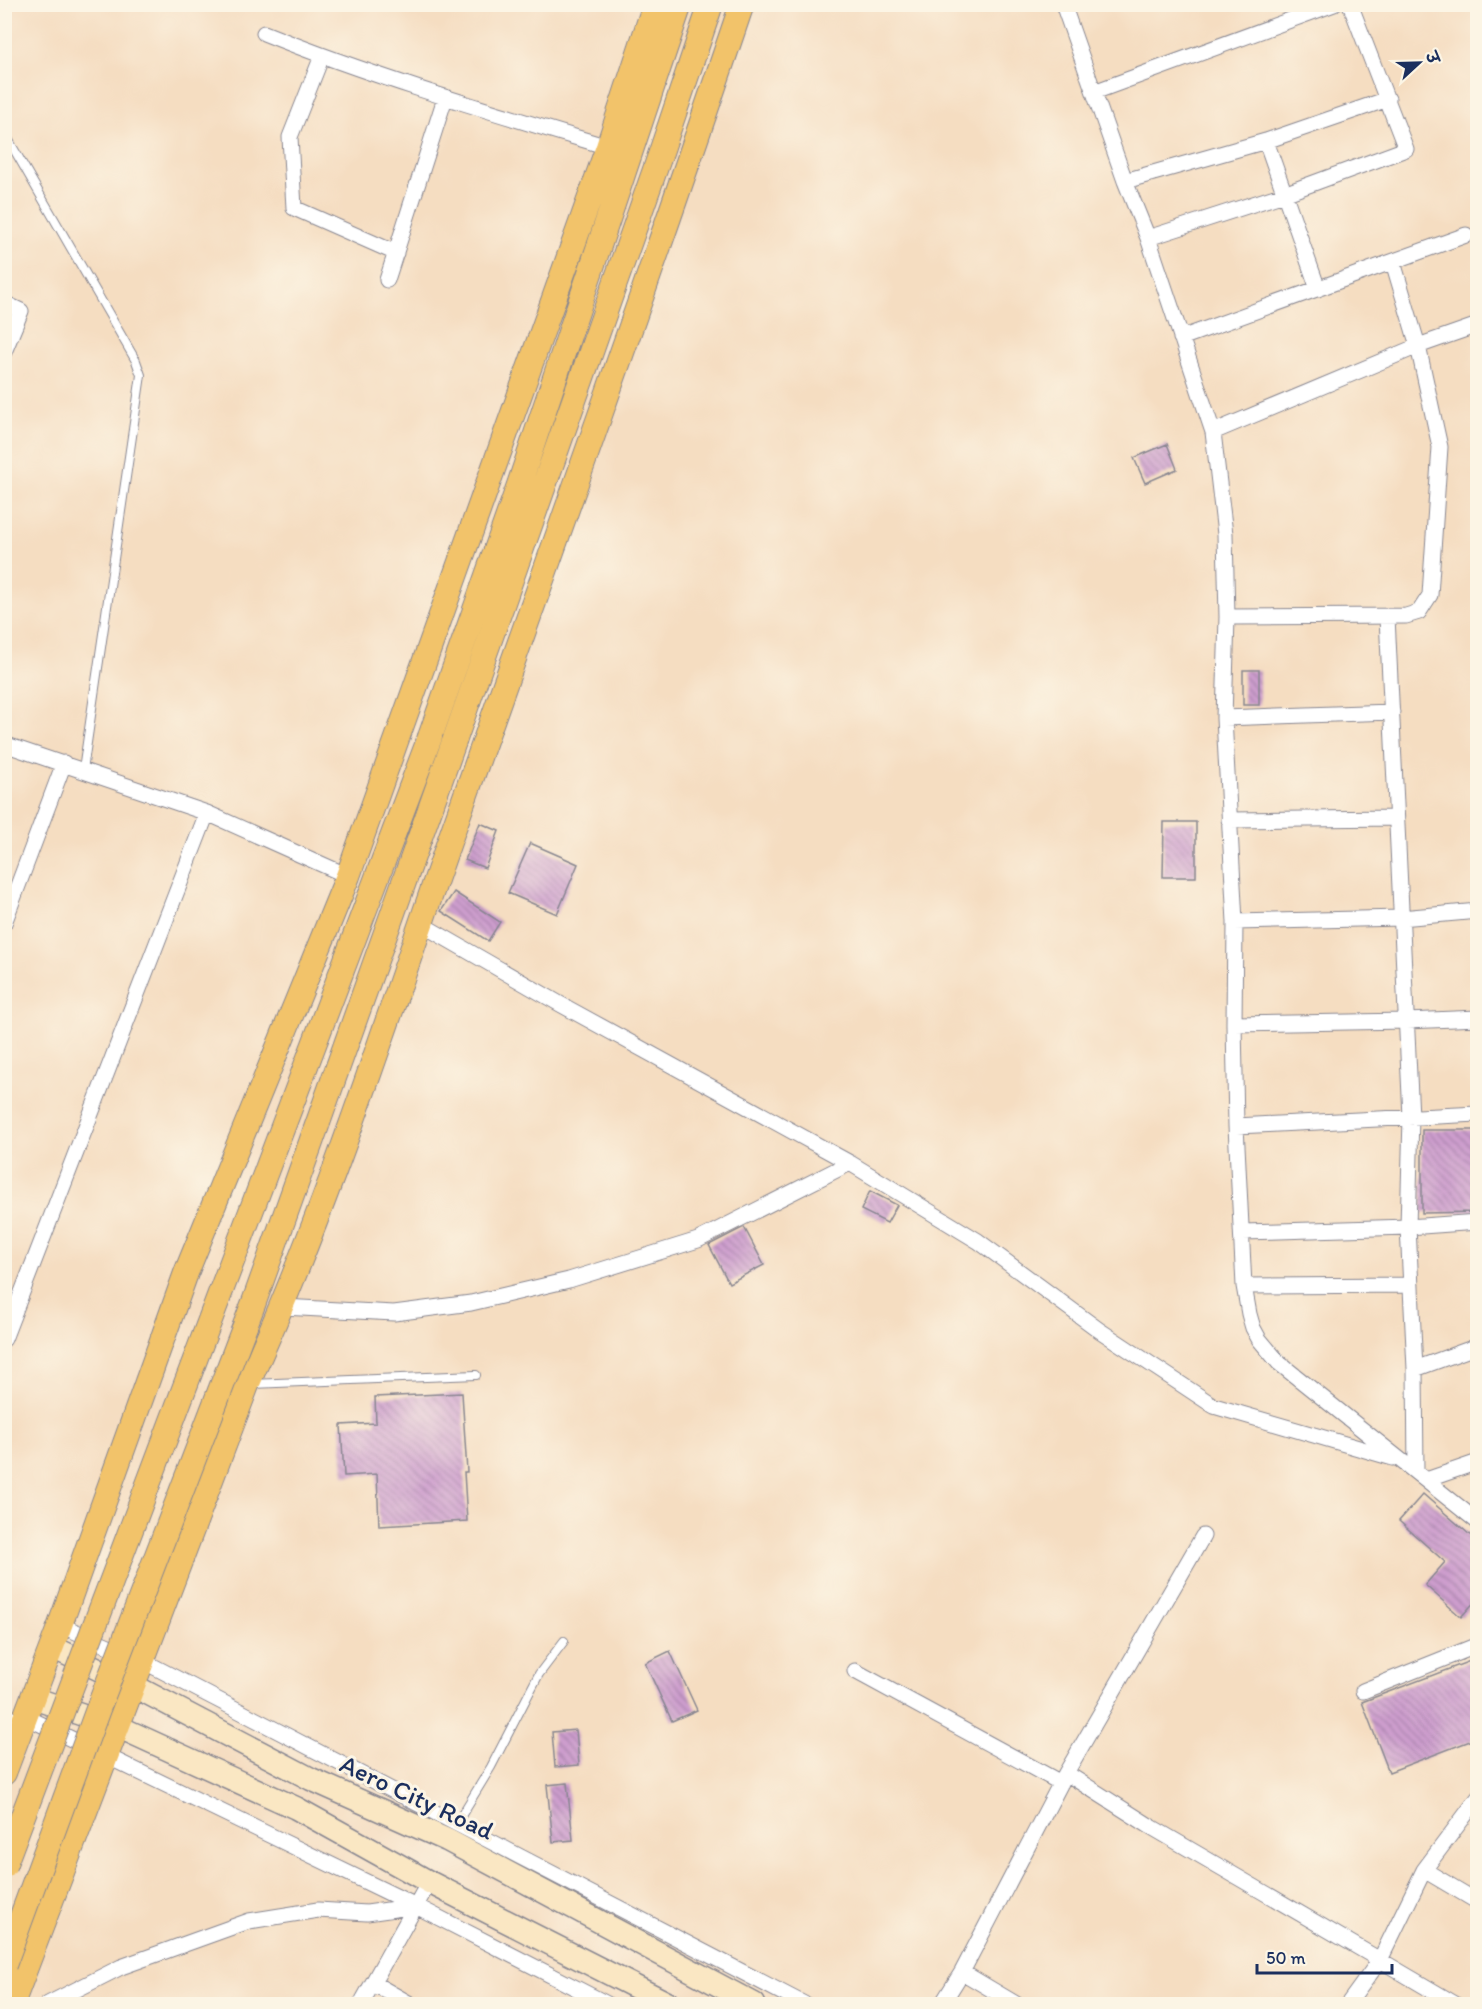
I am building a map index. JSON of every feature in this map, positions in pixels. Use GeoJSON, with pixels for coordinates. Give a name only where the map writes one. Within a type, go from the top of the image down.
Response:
{"type":"FeatureCollection","features":[{"type":"Feature","properties":{"kind":"main road"},"geometry":{"type":"LineString","coordinates":[[4,1773],[22,1714],[52,1647],[186,1273],[348,876],[608,147],[655,4]]}},
{"type":"Feature","properties":{"kind":"main road"},"geometry":{"type":"LineString","coordinates":[[4,1866],[116,1573],[250,1208],[430,737],[519,485],[680,4]]}},
{"type":"Feature","properties":{"kind":"main road"},"geometry":{"type":"LineString","coordinates":[[4,1965],[98,1709],[254,1302],[455,740],[711,4]]}},
{"type":"Feature","properties":{"kind":"main road"},"geometry":{"type":"LineString","coordinates":[[12,2004],[247,1385],[283,1307],[367,1085],[421,924],[629,337],[742,4]]}},
{"type":"Feature","properties":{"kind":"street"},"geometry":{"type":"LineString","coordinates":[[1063,4],[1125,181],[1148,238],[1213,432],[1225,534],[1227,617],[1224,718],[1234,922],[1236,1126],[1244,1286],[1249,1314],[1253,1328],[1279,1363],[1478,1522]]}},
{"type":"Feature","properties":{"kind":"street"},"geometry":{"type":"LineString","coordinates":[[1094,92],[1334,4]]}},
{"type":"Feature","properties":{"kind":"street"},"geometry":{"type":"LineString","coordinates":[[1148,238],[1284,194],[1406,149],[1350,4]]}},
{"type":"Feature","properties":{"kind":"street"},"geometry":{"type":"LineString","coordinates":[[264,33],[322,56],[445,98],[608,147]]}},
{"type":"Feature","properties":{"kind":"street"},"geometry":{"type":"LineString","coordinates":[[322,56],[290,137],[294,208],[396,253]]}},
{"type":"Feature","properties":{"kind":"street"},"geometry":{"type":"LineString","coordinates":[[387,280],[445,98]]}},
{"type":"Feature","properties":{"kind":"street"},"geometry":{"type":"LineString","coordinates":[[1125,181],[1266,141],[1388,99]]}},
{"type":"Feature","properties":{"kind":"street"},"geometry":{"type":"LineString","coordinates":[[1266,141],[1318,289]]}},
{"type":"Feature","properties":{"kind":"street"},"geometry":{"type":"LineString","coordinates":[[1181,338],[1466,235]]}},
{"type":"Feature","properties":{"kind":"street"},"geometry":{"type":"LineString","coordinates":[[1227,617],[1406,616],[1419,612],[1430,595],[1440,447],[1418,346],[1393,262]]}},
{"type":"Feature","properties":{"kind":"street"},"geometry":{"type":"LineString","coordinates":[[4,303],[21,311],[4,352]]}},
{"type":"Feature","properties":{"kind":"street"},"geometry":{"type":"LineString","coordinates":[[1213,432],[1418,346],[1475,326]]}},
{"type":"Feature","properties":{"kind":"street"},"geometry":{"type":"LineString","coordinates":[[1387,617],[1395,818],[1407,1021],[1410,1117],[1408,1227],[1421,1476]]}},
{"type":"Feature","properties":{"kind":"street"},"geometry":{"type":"LineString","coordinates":[[1224,718],[1392,712]]}},
{"type":"Feature","properties":{"kind":"street"},"geometry":{"type":"LineString","coordinates":[[4,744],[207,813],[348,876]]}},
{"type":"Feature","properties":{"kind":"street"},"geometry":{"type":"LineString","coordinates":[[4,923],[64,763]]}},
{"type":"Feature","properties":{"kind":"street"},"geometry":{"type":"LineString","coordinates":[[4,1340],[207,813]]}},
{"type":"Feature","properties":{"kind":"street"},"geometry":{"type":"LineString","coordinates":[[1229,820],[1395,818]]}},
{"type":"Feature","properties":{"kind":"street"},"geometry":{"type":"LineString","coordinates":[[1234,922],[1401,918],[1478,911]]}},
{"type":"Feature","properties":{"kind":"street"},"geometry":{"type":"LineString","coordinates":[[421,924],[560,1004],[850,1163],[978,1241],[1099,1330],[1214,1406],[1401,1460]]}},
{"type":"Feature","properties":{"kind":"street"},"geometry":{"type":"LineString","coordinates":[[1234,1024],[1478,1018]]}},
{"type":"Feature","properties":{"kind":"street"},"geometry":{"type":"LineString","coordinates":[[1236,1126],[1478,1114]]}},
{"type":"Feature","properties":{"kind":"street"},"geometry":{"type":"LineString","coordinates":[[283,1307],[394,1313],[471,1304],[568,1280],[698,1240],[850,1163]]}},
{"type":"Feature","properties":{"kind":"street"},"geometry":{"type":"LineString","coordinates":[[1243,1232],[1408,1227],[1478,1222]]}},
{"type":"Feature","properties":{"kind":"street"},"geometry":{"type":"LineString","coordinates":[[1244,1286],[1411,1285]]}},
{"type":"Feature","properties":{"kind":"street"},"geometry":{"type":"LineString","coordinates":[[1415,1369],[1478,1346]]}},
{"type":"Feature","properties":{"kind":"street"},"geometry":{"type":"LineString","coordinates":[[1421,1476],[1478,1462]]}},
{"type":"Feature","properties":{"kind":"street"},"geometry":{"type":"LineString","coordinates":[[942,2004],[962,1972],[1063,1778],[1203,1536]]}},
{"type":"Feature","properties":{"kind":"street"},"geometry":{"type":"LineString","coordinates":[[60,1624],[143,1661],[452,1831],[804,2004]]}},
{"type":"Feature","properties":{"kind":"street"},"geometry":{"type":"LineString","coordinates":[[1363,1691],[1478,1646]]}},
{"type":"Feature","properties":{"kind":"street","name":"Aero City Road"},"geometry":{"type":"LineString","coordinates":[[52,1647],[134,1686],[311,1779],[452,1831],[754,2004]]}},
{"type":"Feature","properties":{"kind":"street"},"geometry":{"type":"LineString","coordinates":[[855,1671],[1063,1778],[1148,1825],[1455,2004]]}},
{"type":"Feature","properties":{"kind":"street"},"geometry":{"type":"LineString","coordinates":[[22,1714],[119,1727],[296,1808],[429,1882],[669,2004]]}},
{"type":"Feature","properties":{"kind":"street"},"geometry":{"type":"LineString","coordinates":[[22,1714],[416,1906],[607,2004]]}},
{"type":"Feature","properties":{"kind":"street"},"geometry":{"type":"LineString","coordinates":[[1348,2004],[1380,1960],[1424,1870],[1478,1798]]}},
{"type":"Feature","properties":{"kind":"street"},"geometry":{"type":"LineString","coordinates":[[1424,1870],[1478,1902]]}},
{"type":"Feature","properties":{"kind":"street"},"geometry":{"type":"LineString","coordinates":[[361,2004],[429,1882]]}},
{"type":"Feature","properties":{"kind":"street"},"geometry":{"type":"LineString","coordinates":[[48,2004],[121,1967],[249,1921],[318,1910],[367,1913],[416,1906]]}},
{"type":"Feature","properties":{"kind":"street"},"geometry":{"type":"LineString","coordinates":[[962,1972],[1016,2004]]}},
{"type":"Feature","properties":{"kind":"street"},"geometry":{"type":"LineString","coordinates":[[373,1983],[410,2004]]}},
{"type":"Feature","properties":{"kind":"lane"},"geometry":{"type":"LineString","coordinates":[[4,132],[136,361],[141,375],[83,770]]}},
{"type":"Feature","properties":{"kind":"lane"},"geometry":{"type":"LineString","coordinates":[[247,1385],[476,1375]]}},
{"type":"Feature","properties":{"kind":"lane"},"geometry":{"type":"LineString","coordinates":[[452,1831],[491,1767],[539,1674],[564,1641]]}},
{"type":"Feature","properties":{"kind":"building"},"geometry":{"type":"Polygon","coordinates":[[[1167,444],[1177,469],[1145,483],[1134,458],[1167,444]]]}},
{"type":"Feature","properties":{"kind":"building"},"geometry":{"type":"Polygon","coordinates":[[[1243,670],[1259,670],[1259,705],[1243,705],[1243,670]]]}},
{"type":"Feature","properties":{"kind":"building"},"geometry":{"type":"Polygon","coordinates":[[[1164,822],[1196,822],[1196,877],[1163,877],[1164,822]]]}},
{"type":"Feature","properties":{"kind":"building"},"geometry":{"type":"Polygon","coordinates":[[[480,823],[499,831],[485,868],[465,860],[480,823]]]}},
{"type":"Feature","properties":{"kind":"building"},"geometry":{"type":"Polygon","coordinates":[[[530,843],[578,864],[557,914],[508,893],[530,843]]]}},
{"type":"Feature","properties":{"kind":"building"},"geometry":{"type":"Polygon","coordinates":[[[454,892],[500,922],[488,941],[441,911],[454,892]]]}},
{"type":"Feature","properties":{"kind":"building"},"geometry":{"type":"Polygon","coordinates":[[[1422,1130],[1478,1130],[1478,1212],[1422,1213],[1422,1130]]]}},
{"type":"Feature","properties":{"kind":"building"},"geometry":{"type":"Polygon","coordinates":[[[870,1191],[897,1205],[887,1223],[861,1210],[870,1191]]]}},
{"type":"Feature","properties":{"kind":"building"},"geometry":{"type":"Polygon","coordinates":[[[744,1227],[764,1265],[729,1283],[709,1245],[744,1227]]]}},
{"type":"Feature","properties":{"kind":"building"},"geometry":{"type":"Polygon","coordinates":[[[462,1393],[467,1472],[464,1472],[467,1521],[379,1526],[377,1474],[344,1476],[341,1425],[376,1423],[375,1397],[462,1393]]]}},
{"type":"Feature","properties":{"kind":"building"},"geometry":{"type":"Polygon","coordinates":[[[1423,1494],[1478,1542],[1478,1598],[1461,1617],[1425,1585],[1445,1562],[1399,1521],[1423,1494]]]}},
{"type":"Feature","properties":{"kind":"building"},"geometry":{"type":"Polygon","coordinates":[[[670,1651],[697,1710],[672,1721],[645,1663],[670,1651]]]}},
{"type":"Feature","properties":{"kind":"building"},"geometry":{"type":"Polygon","coordinates":[[[1478,1658],[1478,1738],[1389,1772],[1362,1702],[1478,1658]]]}},
{"type":"Feature","properties":{"kind":"building"},"geometry":{"type":"Polygon","coordinates":[[[576,1730],[579,1765],[555,1767],[552,1732],[576,1730]]]}},
{"type":"Feature","properties":{"kind":"building"},"geometry":{"type":"Polygon","coordinates":[[[567,1783],[573,1840],[553,1842],[547,1785],[567,1783]]]}}]}
